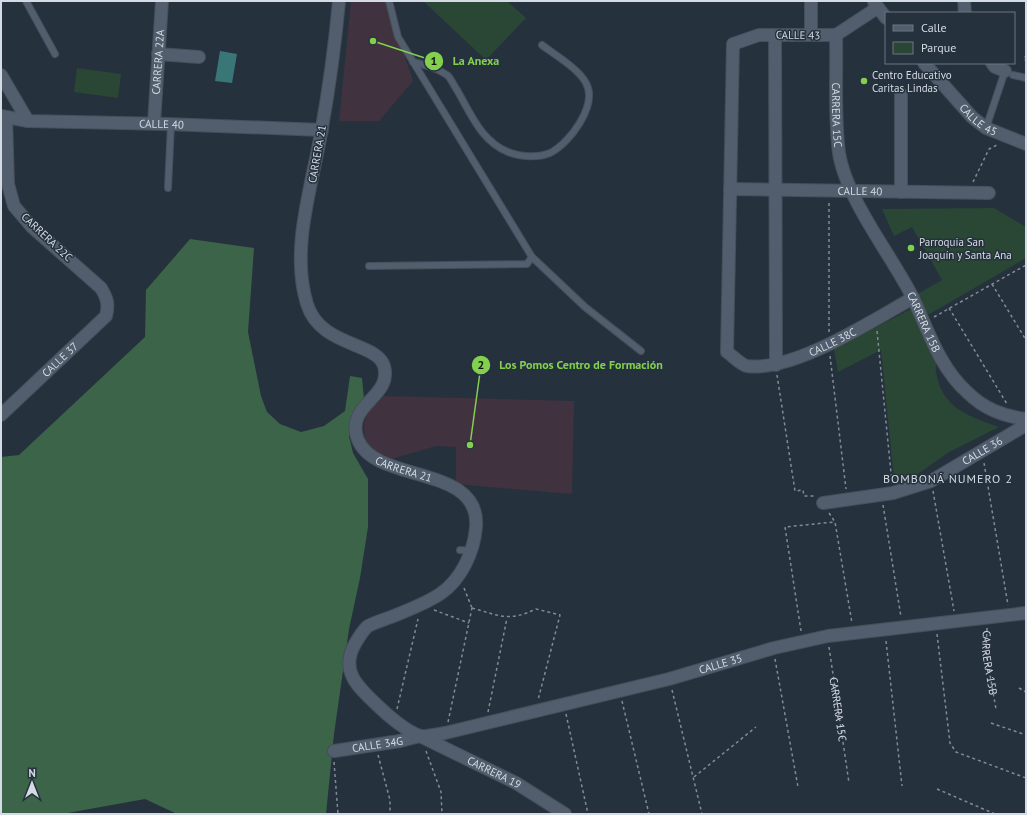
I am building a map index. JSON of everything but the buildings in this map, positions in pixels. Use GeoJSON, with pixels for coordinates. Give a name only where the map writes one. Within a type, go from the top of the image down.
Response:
{"type":"FeatureCollection","features":[{"type":"Feature","properties":{"kind":"street","name":"CARRERA 22A"},"geometry":{"type":"LineString","coordinates":[[154,124],[162,1]]}},
{"type":"Feature","properties":{"kind":"street","name":"CARRERA 21"},"geometry":{"type":"LineString","coordinates":[[339,1],[334,59],[300,257],[307,304],[315,321],[333,336],[372,352],[383,364],[385,370],[380,390],[362,407],[357,418],[357,437],[361,446],[369,454],[395,467],[455,486],[471,504],[476,516],[476,527],[466,550],[459,577],[442,593],[421,605],[367,627],[353,647],[350,658],[350,670],[354,681],[395,720],[420,736]]}},
{"type":"Feature","properties":{"kind":"street"},"geometry":{"type":"LineString","coordinates":[[810,1],[810,35]]}},
{"type":"Feature","properties":{"kind":"street"},"geometry":{"type":"LineString","coordinates":[[964,1],[965,12]]}},
{"type":"Feature","properties":{"kind":"street"},"geometry":{"type":"LineString","coordinates":[[836,35],[875,4],[885,17]]}},
{"type":"Feature","properties":{"kind":"street","name":"CALLE 43"},"geometry":{"type":"LineString","coordinates":[[730,189],[733,44],[759,34],[836,35]]}},
{"type":"Feature","properties":{"kind":"street"},"geometry":{"type":"LineString","coordinates":[[775,35],[776,365]]}},
{"type":"Feature","properties":{"kind":"street","name":"CARRERA 15C"},"geometry":{"type":"LineString","coordinates":[[836,35],[837,116],[840,154],[853,191]]}},
{"type":"Feature","properties":{"kind":"street"},"geometry":{"type":"LineString","coordinates":[[158,54],[199,57]]}},
{"type":"Feature","properties":{"kind":"street","name":"CALLE 45"},"geometry":{"type":"LineString","coordinates":[[925,64],[972,117],[986,128],[1026,144]]}},
{"type":"Feature","properties":{"kind":"street"},"geometry":{"type":"LineString","coordinates":[[993,64],[995,67],[1009,73]]}},
{"type":"Feature","properties":{"kind":"street"},"geometry":{"type":"LineString","coordinates":[[1,75],[28,121]]}},
{"type":"Feature","properties":{"kind":"street"},"geometry":{"type":"LineString","coordinates":[[901,94],[901,192]]}},
{"type":"Feature","properties":{"kind":"street","name":"CALLE 40"},"geometry":{"type":"LineString","coordinates":[[3,117],[28,121],[171,124],[322,130]]}},
{"type":"Feature","properties":{"kind":"street","name":"CARRERA 22C"},"geometry":{"type":"LineString","coordinates":[[3,117],[8,184],[14,206],[32,227],[97,283],[107,299]]}},
{"type":"Feature","properties":{"kind":"street","name":"CALLE 40"},"geometry":{"type":"LineString","coordinates":[[730,189],[989,193]]}},
{"type":"Feature","properties":{"kind":"street","name":"CALLE 38C"},"geometry":{"type":"LineString","coordinates":[[730,189],[728,352],[746,366],[776,365],[796,359],[822,347],[913,298]]}},
{"type":"Feature","properties":{"kind":"street","name":"CARRERA 15B"},"geometry":{"type":"LineString","coordinates":[[853,191],[913,298],[923,323],[944,365],[966,392],[996,413],[1026,419]]}},
{"type":"Feature","properties":{"kind":"street","name":"CALLE 37"},"geometry":{"type":"LineString","coordinates":[[1,415],[106,316],[107,299]]}},
{"type":"Feature","properties":{"kind":"street","name":"CALLE 36"},"geometry":{"type":"LineString","coordinates":[[823,504],[887,494],[931,481],[981,450],[1026,426]]}},
{"type":"Feature","properties":{"kind":"street","name":"CALLE 35"},"geometry":{"type":"LineString","coordinates":[[420,736],[445,733],[486,724],[669,679],[802,640],[1026,613]]}},
{"type":"Feature","properties":{"kind":"street","name":"CALLE 34G"},"geometry":{"type":"LineString","coordinates":[[334,751],[420,736]]}},
{"type":"Feature","properties":{"kind":"street","name":"CARRERA 19"},"geometry":{"type":"LineString","coordinates":[[420,736],[516,783],[565,814]]}},
{"type":"Feature","properties":{"kind":"lane"},"geometry":{"type":"LineString","coordinates":[[26,1],[55,54]]}},
{"type":"Feature","properties":{"kind":"lane"},"geometry":{"type":"LineString","coordinates":[[389,1],[398,37],[532,258],[585,307],[641,351]]}},
{"type":"Feature","properties":{"kind":"lane"},"geometry":{"type":"LineString","coordinates":[[413,62],[430,66],[448,76],[478,126],[490,142],[509,152],[532,157],[549,153],[568,140],[587,108],[589,97],[587,84],[580,75],[542,45]]}},
{"type":"Feature","properties":{"kind":"lane"},"geometry":{"type":"LineString","coordinates":[[986,128],[1009,73],[1026,78]]}},
{"type":"Feature","properties":{"kind":"lane"},"geometry":{"type":"LineString","coordinates":[[168,188],[171,124]]}},
{"type":"Feature","properties":{"kind":"lane"},"geometry":{"type":"LineString","coordinates":[[369,266],[527,264],[532,258]]}},
{"type":"Feature","properties":{"kind":"path"},"geometry":{"type":"LineString","coordinates":[[1025,60],[1026,55]]}},
{"type":"Feature","properties":{"kind":"path"},"geometry":{"type":"LineString","coordinates":[[968,193],[989,149],[1012,139]]}},
{"type":"Feature","properties":{"kind":"path"},"geometry":{"type":"LineString","coordinates":[[923,323],[1026,265]]}},
{"type":"Feature","properties":{"kind":"path"},"geometry":{"type":"LineString","coordinates":[[992,284],[1026,340]]}},
{"type":"Feature","properties":{"kind":"path"},"geometry":{"type":"LineString","coordinates":[[949,308],[1009,407]]}},
{"type":"Feature","properties":{"kind":"path"},"geometry":{"type":"LineString","coordinates":[[875,318],[887,494],[903,627]]}},
{"type":"Feature","properties":{"kind":"path"},"geometry":{"type":"LineString","coordinates":[[776,365],[795,491],[803,490],[804,496],[817,496],[835,522],[853,633]]}},
{"type":"Feature","properties":{"kind":"path"},"geometry":{"type":"LineString","coordinates":[[981,450],[1010,615]]}},
{"type":"Feature","properties":{"kind":"path"},"geometry":{"type":"LineString","coordinates":[[931,481],[956,621]]}},
{"type":"Feature","properties":{"kind":"path"},"geometry":{"type":"LineString","coordinates":[[802,640],[785,527],[835,522]]}},
{"type":"Feature","properties":{"kind":"path"},"geometry":{"type":"LineString","coordinates":[[445,733],[472,608],[459,577]]}},
{"type":"Feature","properties":{"kind":"path"},"geometry":{"type":"LineString","coordinates":[[395,720],[421,605],[469,623]]}},
{"type":"Feature","properties":{"kind":"path"},"geometry":{"type":"LineString","coordinates":[[472,608],[507,618],[520,616],[536,609],[560,615],[535,712]]}},
{"type":"Feature","properties":{"kind":"path","name":"CARRERA 15B"},"geometry":{"type":"LineString","coordinates":[[987,617],[986,652],[996,709]]}},
{"type":"Feature","properties":{"kind":"path"},"geometry":{"type":"LineString","coordinates":[[486,724],[507,618]]}},
{"type":"Feature","properties":{"kind":"path"},"geometry":{"type":"LineString","coordinates":[[936,623],[950,743],[956,752],[1026,778]]}},
{"type":"Feature","properties":{"kind":"path"},"geometry":{"type":"LineString","coordinates":[[885,629],[902,786]]}},
{"type":"Feature","properties":{"kind":"path","name":"CARRERA 15C"},"geometry":{"type":"LineString","coordinates":[[828,636],[849,783]]}},
{"type":"Feature","properties":{"kind":"path"},"geometry":{"type":"LineString","coordinates":[[774,648],[798,787]]}},
{"type":"Feature","properties":{"kind":"path"},"geometry":{"type":"LineString","coordinates":[[669,679],[702,814]]}},
{"type":"Feature","properties":{"kind":"path"},"geometry":{"type":"LineString","coordinates":[[1019,688],[1026,692]]}},
{"type":"Feature","properties":{"kind":"path"},"geometry":{"type":"LineString","coordinates":[[620,691],[649,814]]}},
{"type":"Feature","properties":{"kind":"path"},"geometry":{"type":"LineString","coordinates":[[564,705],[588,814]]}},
{"type":"Feature","properties":{"kind":"path"},"geometry":{"type":"LineString","coordinates":[[991,723],[1026,736]]}},
{"type":"Feature","properties":{"kind":"path"},"geometry":{"type":"LineString","coordinates":[[694,777],[756,727]]}},
{"type":"Feature","properties":{"kind":"path"},"geometry":{"type":"LineString","coordinates":[[420,736],[441,792],[442,814]]}},
{"type":"Feature","properties":{"kind":"path"},"geometry":{"type":"LineString","coordinates":[[375,744],[390,800],[390,814]]}},
{"type":"Feature","properties":{"kind":"path"},"geometry":{"type":"LineString","coordinates":[[334,751],[338,814]]}},
{"type":"Feature","properties":{"kind":"path"},"geometry":{"type":"LineString","coordinates":[[937,789],[995,814]]}},
{"type":"Feature","properties":{"kind":"shaded area"},"geometry":{"type":"Polygon","coordinates":[[[351,1],[386,1],[413,81],[379,121],[339,121],[351,1]]]}},
{"type":"Feature","properties":{"kind":"shaded area"},"geometry":{"type":"Polygon","coordinates":[[[220,51],[237,54],[232,83],[215,81],[220,51]]]}},
{"type":"Feature","properties":{"kind":"shaded area"},"geometry":{"type":"Polygon","coordinates":[[[190,239],[254,248],[248,332],[261,396],[267,412],[280,424],[301,432],[324,426],[345,411],[350,376],[362,378],[364,399],[349,436],[353,453],[368,479],[368,527],[360,578],[349,629],[334,734],[326,814],[177,814],[145,799],[62,814],[1,814],[1,457],[19,455],[145,337],[146,290],[190,239]]]}},
{"type":"Feature","properties":{"kind":"shaded area"},"geometry":{"type":"Polygon","coordinates":[[[384,396],[574,401],[572,494],[456,484],[456,447],[436,446],[388,460],[365,444],[364,423],[369,411],[384,396]]]}},
{"type":"Feature","properties":{"kind":"green space"},"geometry":{"type":"Polygon","coordinates":[[[423,1],[507,1],[526,18],[486,60],[423,1]]]}},
{"type":"Feature","properties":{"kind":"green space"},"geometry":{"type":"Polygon","coordinates":[[[77,68],[121,74],[118,98],[74,92],[77,68]]]}},
{"type":"Feature","properties":{"kind":"green space"},"geometry":{"type":"Polygon","coordinates":[[[994,208],[1026,227],[1026,258],[926,316],[914,296],[942,280],[912,227],[894,236],[882,209],[994,208]]]}},
{"type":"Feature","properties":{"kind":"green space"},"geometry":{"type":"Polygon","coordinates":[[[913,308],[937,350],[936,372],[939,384],[944,394],[958,409],[977,419],[999,427],[949,452],[915,476],[894,479],[881,350],[838,372],[834,349],[913,308]]]}},
{"type":"Feature","properties":{"kind":"place","name":"La Anexa"},"geometry":{"type":"Point","coordinates":[373,41]}},
{"type":"Feature","properties":{"kind":"place","name":"Centro Educativo Caritas Lindas"},"geometry":{"type":"Point","coordinates":[864,81]}},
{"type":"Feature","properties":{"kind":"place","name":"Parroquia San Joaquín y Santa Ana"},"geometry":{"type":"Point","coordinates":[911,248]}},
{"type":"Feature","properties":{"kind":"place","name":"Los Pomos Centro de Formación"},"geometry":{"type":"Point","coordinates":[470,445]}},
{"type":"Feature","properties":{"kind":"district","name":"BOMBONÁ NUMERO 2"},"geometry":{"type":"Point","coordinates":[948,478]}}]}
